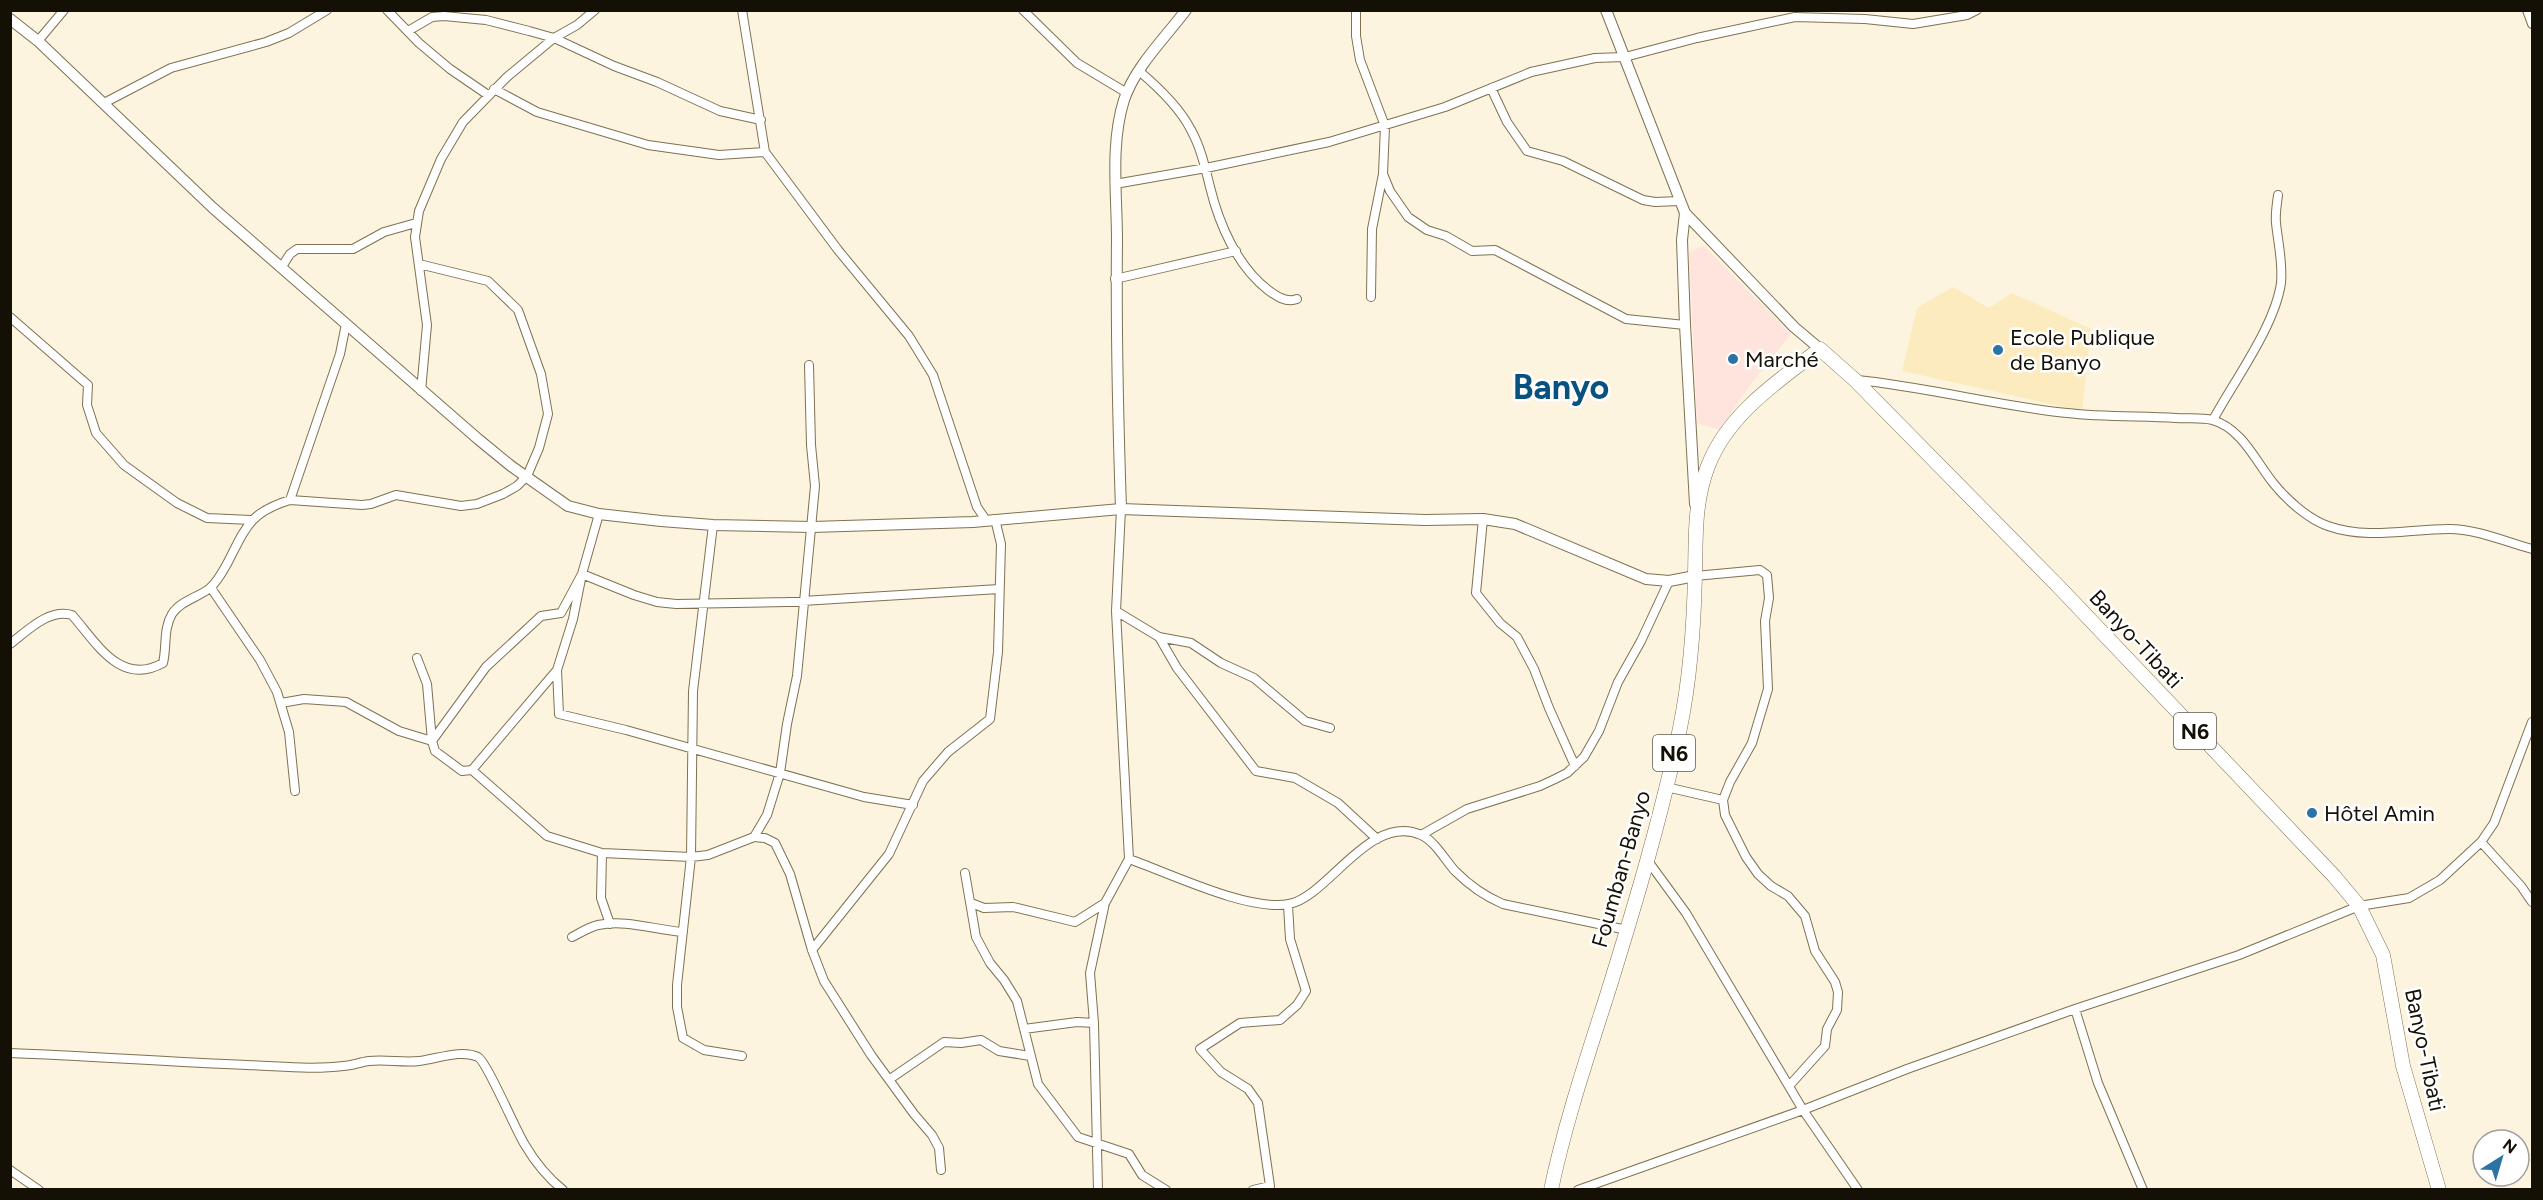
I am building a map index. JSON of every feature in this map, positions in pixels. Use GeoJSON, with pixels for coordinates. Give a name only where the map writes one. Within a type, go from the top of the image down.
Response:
{"type":"FeatureCollection","features":[{"type":"Feature","properties":{"kind":"highway","name":"Banyo-Tibati"},"geometry":{"type":"LineString","coordinates":[[1820,350],[1855,380],[2067,595],[2360,906],[2383,955],[2403,1066],[2439,1190]]}},
{"type":"Feature","properties":{"kind":"highway","name":"Foumban-Banyo"},"geometry":{"type":"LineString","coordinates":[[1551,1190],[1569,1116],[1648,861],[1666,787],[1685,695],[1695,576],[1695,512],[1708,465],[1732,424],[1769,388],[1820,350]]}},
{"type":"Feature","properties":{"kind":"street"},"geometry":{"type":"LineString","coordinates":[[38,40],[64,10]]}},
{"type":"Feature","properties":{"kind":"street"},"geometry":{"type":"LineString","coordinates":[[104,103],[171,68],[266,42],[289,33],[327,10]]}},
{"type":"Feature","properties":{"kind":"street"},"geometry":{"type":"LineString","coordinates":[[387,10],[450,69],[491,92],[537,112],[648,145],[719,155],[765,152]]}},
{"type":"Feature","properties":{"kind":"street"},"geometry":{"type":"LineString","coordinates":[[421,391],[427,325],[419,264],[416,223],[418,211],[454,134],[491,92],[554,38],[577,25],[596,10]]}},
{"type":"Feature","properties":{"kind":"street"},"geometry":{"type":"LineString","coordinates":[[742,10],[765,152],[811,216],[909,336],[924,358],[933,375],[977,507],[991,520],[1001,544],[998,652],[990,719],[948,752],[923,781],[889,854],[812,950]]}},
{"type":"Feature","properties":{"kind":"street"},"geometry":{"type":"LineString","coordinates":[[1023,10],[1077,63],[1127,93]]}},
{"type":"Feature","properties":{"kind":"street"},"geometry":{"type":"LineString","coordinates":[[1098,1190],[1094,1023],[1090,973],[1105,903],[1129,859],[1116,611],[1121,509],[1115,279],[1115,184],[1119,123],[1127,93],[1139,71],[1186,10]]}},
{"type":"Feature","properties":{"kind":"street"},"geometry":{"type":"LineString","coordinates":[[1356,10],[1356,36],[1360,60],[1384,126],[1383,174],[1372,229],[1371,297]]}},
{"type":"Feature","properties":{"kind":"street"},"geometry":{"type":"LineString","coordinates":[[1606,10],[1685,213],[1794,327],[1820,350]]}},
{"type":"Feature","properties":{"kind":"street"},"geometry":{"type":"LineString","coordinates":[[1115,184],[1206,168],[1329,142],[1445,107],[1530,72],[1552,66],[1595,58],[1624,57],[1697,38],[1795,17],[1865,15],[1913,24],[1967,15],[1977,10]]}},
{"type":"Feature","properties":{"kind":"street"},"geometry":{"type":"LineString","coordinates":[[2528,10],[2532,24]]}},
{"type":"Feature","properties":{"kind":"street"},"geometry":{"type":"LineString","coordinates":[[408,31],[432,17],[486,20],[554,38],[720,111],[761,120]]}},
{"type":"Feature","properties":{"kind":"street"},"geometry":{"type":"LineString","coordinates":[[10,19],[38,40],[213,208],[421,391],[511,466],[561,503],[599,514],[713,525],[812,527],[914,525],[1121,509],[1414,519],[1483,519],[1515,524],[1646,579],[1669,581],[1695,576],[1760,570],[1767,575],[1768,582],[1765,621],[1768,689],[1752,743],[1730,782],[1723,800],[1725,815],[1746,857],[1758,874],[1788,897],[1805,916],[1815,951],[1835,982],[1838,992],[1837,1010],[1827,1029],[1825,1046],[1789,1086]]}},
{"type":"Feature","properties":{"kind":"street"},"geometry":{"type":"LineString","coordinates":[[1139,71],[1157,87],[1188,124],[1206,168],[1212,194],[1242,265],[1269,291],[1288,300],[1297,299]]}},
{"type":"Feature","properties":{"kind":"street"},"geometry":{"type":"LineString","coordinates":[[1491,88],[1507,122],[1527,151],[1563,161],[1643,200],[1680,201]]}},
{"type":"Feature","properties":{"kind":"street"},"geometry":{"type":"LineString","coordinates":[[1383,174],[1390,191],[1408,217],[1427,230],[1446,236],[1472,251],[1495,250],[1626,319],[1685,325]]}},
{"type":"Feature","properties":{"kind":"street"},"geometry":{"type":"LineString","coordinates":[[2213,420],[2274,310],[2282,268],[2282,253],[2276,220],[2278,195]]}},
{"type":"Feature","properties":{"kind":"street"},"geometry":{"type":"LineString","coordinates":[[1685,213],[1683,240],[1685,325],[1695,512]]}},
{"type":"Feature","properties":{"kind":"street"},"geometry":{"type":"LineString","coordinates":[[281,268],[290,254],[297,249],[353,249],[384,232],[416,223]]}},
{"type":"Feature","properties":{"kind":"street"},"geometry":{"type":"LineString","coordinates":[[1115,279],[1236,250]]}},
{"type":"Feature","properties":{"kind":"street"},"geometry":{"type":"LineString","coordinates":[[10,644],[45,618],[64,613],[72,615],[111,660],[121,667],[143,670],[155,667],[163,663],[165,632],[172,614],[211,588],[220,577],[242,532],[251,520],[279,503],[290,500],[362,505],[396,495],[461,506],[477,504],[504,494],[517,486],[527,476],[539,448],[548,414],[541,374],[518,310],[488,281],[419,264]]}},
{"type":"Feature","properties":{"kind":"street"},"geometry":{"type":"LineString","coordinates":[[10,317],[88,385],[87,405],[96,433],[124,465],[172,499],[207,518],[251,520]]}},
{"type":"Feature","properties":{"kind":"street"},"geometry":{"type":"LineString","coordinates":[[290,500],[333,375],[346,324]]}},
{"type":"Feature","properties":{"kind":"street"},"geometry":{"type":"LineString","coordinates":[[754,837],[767,815],[780,773],[797,676],[815,486],[811,445],[809,365]]}},
{"type":"Feature","properties":{"kind":"street"},"geometry":{"type":"LineString","coordinates":[[1855,380],[1951,393],[2070,414],[2213,420],[2237,435],[2248,446],[2275,485],[2291,500],[2312,518],[2327,525],[2350,531],[2380,533],[2450,529],[2471,532],[2532,549]]}},
{"type":"Feature","properties":{"kind":"street"},"geometry":{"type":"LineString","coordinates":[[599,514],[582,574],[573,619],[557,670],[559,714],[627,730],[864,797],[913,804]]}},
{"type":"Feature","properties":{"kind":"street"},"geometry":{"type":"LineString","coordinates":[[1483,519],[1476,593],[1500,623],[1517,637],[1534,669],[1575,766]]}},
{"type":"Feature","properties":{"kind":"street"},"geometry":{"type":"LineString","coordinates":[[713,525],[693,691],[691,857],[677,985],[677,1006],[683,1038],[704,1050],[742,1056]]}},
{"type":"Feature","properties":{"kind":"street"},"geometry":{"type":"LineString","coordinates":[[582,574],[657,602],[705,604],[804,601],[999,589]]}},
{"type":"Feature","properties":{"kind":"street"},"geometry":{"type":"LineString","coordinates":[[432,741],[486,667],[541,616],[561,613],[582,574]]}},
{"type":"Feature","properties":{"kind":"street"},"geometry":{"type":"LineString","coordinates":[[1421,835],[1467,809],[1540,786],[1568,773],[1584,757],[1599,731],[1618,682],[1641,641],[1669,581]]}},
{"type":"Feature","properties":{"kind":"street"},"geometry":{"type":"LineString","coordinates":[[211,588],[269,674],[281,703],[289,732],[295,791]]}},
{"type":"Feature","properties":{"kind":"street"},"geometry":{"type":"LineString","coordinates":[[1116,611],[1159,637],[1191,643],[1221,663],[1254,678],[1305,721],[1330,728]]}},
{"type":"Feature","properties":{"kind":"street"},"geometry":{"type":"LineString","coordinates":[[1159,637],[1177,668],[1256,771],[1295,778],[1338,803],[1377,839]]}},
{"type":"Feature","properties":{"kind":"street"},"geometry":{"type":"LineString","coordinates":[[417,658],[427,684],[435,751],[462,771],[472,770],[557,670]]}},
{"type":"Feature","properties":{"kind":"street"},"geometry":{"type":"LineString","coordinates":[[281,703],[303,699],[346,702],[399,730],[432,741]]}},
{"type":"Feature","properties":{"kind":"street"},"geometry":{"type":"LineString","coordinates":[[1578,1190],[1803,1110],[1907,1069],[2075,1009],[2239,955],[2360,906],[2409,898],[2425,890],[2465,858],[2494,824],[2532,722]]}},
{"type":"Feature","properties":{"kind":"street"},"geometry":{"type":"LineString","coordinates":[[472,770],[547,836],[602,853],[691,857],[708,855],[754,837],[765,838],[778,847],[790,874],[812,950],[828,988],[871,1056],[937,1142],[941,1170]]}},
{"type":"Feature","properties":{"kind":"street"},"geometry":{"type":"LineString","coordinates":[[1666,787],[1723,800]]}},
{"type":"Feature","properties":{"kind":"street"},"geometry":{"type":"LineString","coordinates":[[1129,859],[1198,885],[1262,905],[1288,904],[1307,896],[1358,851],[1377,839],[1388,834],[1405,832],[1421,835],[1484,897],[1512,906],[1594,921],[1627,930]]}},
{"type":"Feature","properties":{"kind":"street"},"geometry":{"type":"LineString","coordinates":[[2481,842],[2521,886],[2532,902]]}},
{"type":"Feature","properties":{"kind":"street"},"geometry":{"type":"LineString","coordinates":[[602,853],[601,898],[610,924]]}},
{"type":"Feature","properties":{"kind":"street"},"geometry":{"type":"LineString","coordinates":[[1648,861],[1686,913],[1803,1110],[1858,1190]]}},
{"type":"Feature","properties":{"kind":"street"},"geometry":{"type":"LineString","coordinates":[[965,873],[976,937],[990,963],[1017,1001],[1038,1084],[1078,1137],[1129,1154],[1142,1175],[1166,1190]]}},
{"type":"Feature","properties":{"kind":"street"},"geometry":{"type":"LineString","coordinates":[[971,903],[984,909],[1013,907],[1075,922],[1105,903]]}},
{"type":"Feature","properties":{"kind":"street"},"geometry":{"type":"LineString","coordinates":[[1253,1190],[1270,1186],[1258,1103],[1248,1089],[1221,1072],[1200,1049],[1240,1023],[1280,1020],[1304,996],[1305,983],[1290,939],[1288,904]]}},
{"type":"Feature","properties":{"kind":"street"},"geometry":{"type":"LineString","coordinates":[[572,937],[596,926],[610,924],[639,925],[662,931],[683,932]]}},
{"type":"Feature","properties":{"kind":"street"},"geometry":{"type":"LineString","coordinates":[[2075,1009],[2098,1083],[2143,1190]]}},
{"type":"Feature","properties":{"kind":"street"},"geometry":{"type":"LineString","coordinates":[[1024,1029],[1077,1022],[1094,1023]]}},
{"type":"Feature","properties":{"kind":"street"},"geometry":{"type":"LineString","coordinates":[[890,1079],[944,1042],[961,1043],[981,1040],[999,1050],[1030,1056]]}},
{"type":"Feature","properties":{"kind":"street"},"geometry":{"type":"LineString","coordinates":[[10,1053],[90,1056],[117,1060],[201,1065],[310,1068],[344,1066],[369,1061],[417,1061],[449,1055],[477,1057],[482,1061],[525,1146],[542,1170],[563,1190]]}},
{"type":"Feature","properties":{"kind":"street"},"geometry":{"type":"LineString","coordinates":[[10,1170],[39,1190]]}},
{"type":"Feature","properties":{"kind":"shaded area","name":"Marché"},"geometry":{"type":"Polygon","coordinates":[[[1704,246],[1791,334],[1751,384],[1719,430],[1697,423],[1689,252],[1704,246]]]}},
{"type":"Feature","properties":{"kind":"shaded area","name":"Ecole Publique de Banyo"},"geometry":{"type":"Polygon","coordinates":[[[1953,287],[1989,308],[2012,293],[2091,329],[2082,411],[1902,371],[1917,308],[1953,287]]]}},
{"type":"Feature","properties":{"kind":"place","name":"Ecole Publique de Banyo"},"geometry":{"type":"Point","coordinates":[1998,350]}},
{"type":"Feature","properties":{"kind":"place","name":"Marché"},"geometry":{"type":"Point","coordinates":[1733,359]}},
{"type":"Feature","properties":{"kind":"place","name":"Hôtel Amin"},"geometry":{"type":"Point","coordinates":[2312,813]}},
{"type":"Feature","properties":{"kind":"district","name":"Banyo"},"geometry":{"type":"Point","coordinates":[1561,387]}}]}
